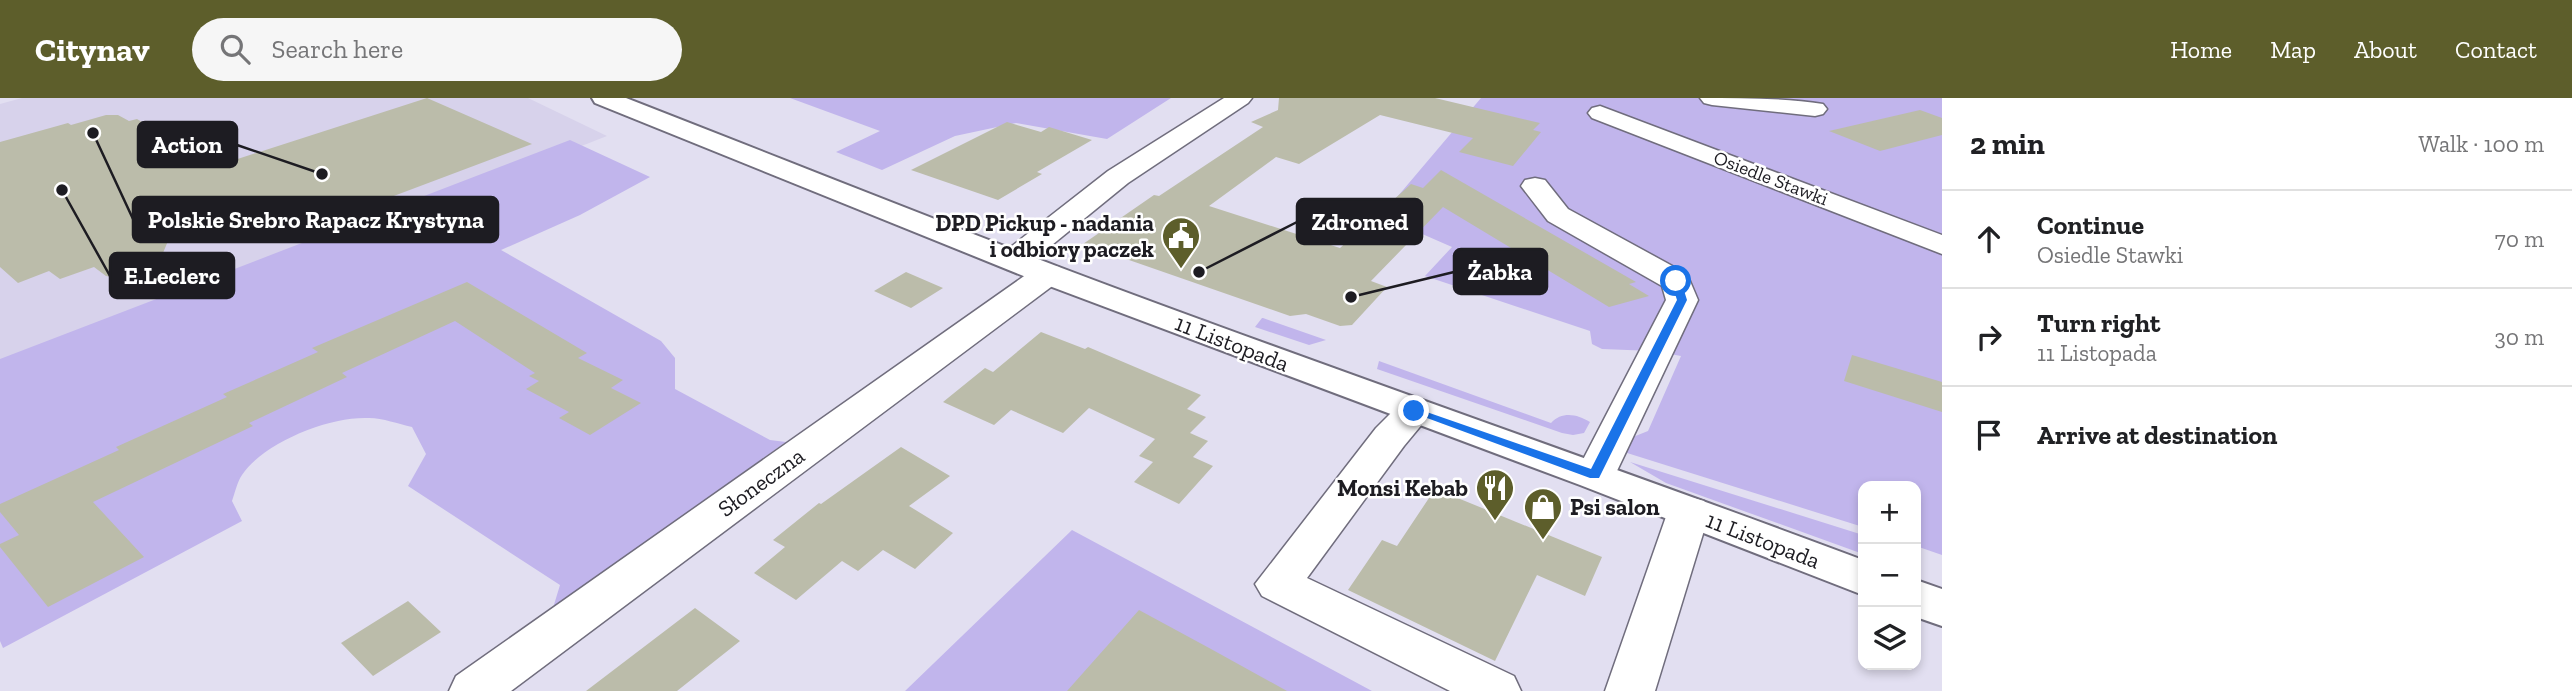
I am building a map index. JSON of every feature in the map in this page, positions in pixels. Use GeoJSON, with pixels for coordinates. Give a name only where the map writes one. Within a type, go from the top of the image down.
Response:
{"type":"FeatureCollection","features":[{"type":"Feature","properties":{"kind":"street","name":"11 Listopada"},"geometry":{"type":"LineString","coordinates":[[604,98],[838,193],[1031,267],[1414,411],[1595,475],[1858,576]]}},
{"type":"Feature","properties":{"kind":"street","name":"Słoneczna"},"geometry":{"type":"LineString","coordinates":[[474,691],[1031,267],[1112,181],[1240,98]]}},
{"type":"Feature","properties":{"kind":"street"},"geometry":{"type":"LineString","coordinates":[[1712,98],[1815,109]]}},
{"type":"Feature","properties":{"kind":"street","name":"Osiedle Stawki"},"geometry":{"type":"LineString","coordinates":[[1600,113],[1942,245]]}},
{"type":"Feature","properties":{"kind":"street"},"geometry":{"type":"LineString","coordinates":[[1535,186],[1558,215],[1676,281],[1682,300],[1595,475]]}},
{"type":"Feature","properties":{"kind":"street"},"geometry":{"type":"LineString","coordinates":[[1414,411],[1390,437],[1278,584],[1496,691]]}},
{"type":"Feature","properties":{"kind":"street"},"geometry":{"type":"LineString","coordinates":[[1630,691],[1689,511]]}},
{"type":"Feature","properties":{"kind":"street"},"geometry":{"type":"LineString","coordinates":[[1921,600],[1942,608]]}},
{"type":"Feature","properties":{"kind":"shaded area"},"geometry":{"type":"Polygon","coordinates":[[[22,98],[528,98],[607,136],[0,373],[0,104],[22,98]]]}},
{"type":"Feature","properties":{"kind":"shaded area"},"geometry":{"type":"Polygon","coordinates":[[[790,98],[1171,98],[1107,139],[1016,123],[955,136],[882,170],[836,152],[880,131],[790,98]]]}},
{"type":"Feature","properties":{"kind":"shaded area"},"geometry":{"type":"Polygon","coordinates":[[[1481,98],[1942,98],[1942,555],[1921,548],[1921,481],[1858,481],[1858,525],[1608,447],[1648,431],[1681,356],[1653,351],[1602,349],[1592,344],[1590,331],[1425,276],[1452,247],[1381,216],[1481,98]]]}},
{"type":"Feature","properties":{"kind":"shaded area"},"geometry":{"type":"Polygon","coordinates":[[[570,140],[650,177],[580,215],[501,250],[661,341],[675,358],[675,389],[770,440],[786,442],[553,608],[560,585],[408,486],[426,454],[412,427],[374,418],[336,421],[299,433],[252,463],[240,478],[232,501],[242,521],[3,648],[0,641],[0,359],[570,140]]]}},
{"type":"Feature","properties":{"kind":"shaded area"},"geometry":{"type":"Polygon","coordinates":[[[1262,318],[1326,340],[1309,345],[1255,327],[1262,318]]]}},
{"type":"Feature","properties":{"kind":"shaded area"},"geometry":{"type":"Polygon","coordinates":[[[1379,361],[1551,423],[1565,415],[1580,417],[1590,422],[1584,433],[1562,433],[1377,369],[1379,361]]]}},
{"type":"Feature","properties":{"kind":"shaded area"},"geometry":{"type":"Polygon","coordinates":[[[1630,462],[1858,533],[1858,552],[1666,483],[1630,462]]]}},
{"type":"Feature","properties":{"kind":"shaded area"},"geometry":{"type":"Polygon","coordinates":[[[1072,530],[1372,691],[905,691],[1072,530]]]}},
{"type":"Feature","properties":{"kind":"building"},"geometry":{"type":"Polygon","coordinates":[[[427,98],[532,144],[314,226],[308,223],[277,230],[248,212],[168,241],[155,272],[117,278],[106,276],[94,267],[60,279],[49,271],[18,283],[0,267],[0,142],[68,123],[71,125],[106,115],[118,115],[129,121],[137,119],[216,166],[427,98]]]}},
{"type":"Feature","properties":{"kind":"building"},"geometry":{"type":"Polygon","coordinates":[[[1279,98],[1435,98],[1540,123],[1533,130],[1541,132],[1513,166],[1459,152],[1473,138],[1380,115],[1299,164],[1276,157],[1209,206],[1340,248],[1411,184],[1423,188],[1441,170],[1636,282],[1629,284],[1649,296],[1609,307],[1443,207],[1371,281],[1387,287],[1352,325],[1340,326],[1306,314],[1290,316],[1083,244],[1154,195],[1159,196],[1263,127],[1251,122],[1278,110],[1279,98]]]}},
{"type":"Feature","properties":{"kind":"building"},"geometry":{"type":"Polygon","coordinates":[[[1920,110],[1942,118],[1942,135],[1880,151],[1829,131],[1920,110]]]}},
{"type":"Feature","properties":{"kind":"building"},"geometry":{"type":"Polygon","coordinates":[[[1007,122],[1041,132],[1049,127],[1092,140],[1037,172],[1042,174],[998,200],[911,170],[1007,122]]]}},
{"type":"Feature","properties":{"kind":"building"},"geometry":{"type":"Polygon","coordinates":[[[906,272],[943,288],[911,308],[874,291],[906,272]]]}},
{"type":"Feature","properties":{"kind":"building"},"geometry":{"type":"Polygon","coordinates":[[[467,282],[587,353],[578,358],[623,380],[611,388],[641,403],[590,435],[559,418],[569,412],[526,389],[539,381],[529,376],[535,373],[455,321],[342,373],[347,377],[249,423],[253,426],[93,502],[144,557],[48,607],[0,547],[0,544],[19,535],[0,512],[0,504],[227,397],[223,394],[318,352],[312,348],[467,282]]]}},
{"type":"Feature","properties":{"kind":"building"},"geometry":{"type":"Polygon","coordinates":[[[1041,332],[1085,349],[1088,347],[1201,395],[1187,409],[1206,417],[1190,433],[1208,441],[1193,457],[1213,466],[1179,504],[1134,482],[1153,462],[1139,456],[1155,439],[1089,408],[1063,433],[1011,410],[994,425],[943,402],[985,368],[993,372],[1041,332]]]}},
{"type":"Feature","properties":{"kind":"building"},"geometry":{"type":"Polygon","coordinates":[[[1852,355],[1942,382],[1942,412],[1844,381],[1852,355]]]}},
{"type":"Feature","properties":{"kind":"building"},"geometry":{"type":"Polygon","coordinates":[[[901,447],[950,476],[909,506],[953,533],[915,569],[883,550],[858,571],[842,561],[796,600],[754,573],[785,547],[773,540],[819,503],[901,447]]]}},
{"type":"Feature","properties":{"kind":"building"},"geometry":{"type":"Polygon","coordinates":[[[1433,492],[1443,492],[1602,557],[1585,596],[1537,575],[1495,661],[1348,590],[1382,540],[1397,546],[1433,492]]]}},
{"type":"Feature","properties":{"kind":"building"},"geometry":{"type":"Polygon","coordinates":[[[408,601],[441,632],[373,676],[341,643],[408,601]]]}},
{"type":"Feature","properties":{"kind":"building"},"geometry":{"type":"Polygon","coordinates":[[[695,608],[740,641],[677,691],[586,691],[695,608]]]}},
{"type":"Feature","properties":{"kind":"building"},"geometry":{"type":"Polygon","coordinates":[[[1139,610],[1211,649],[1287,691],[1067,691],[1139,610]]]}},
{"type":"Feature","properties":{"kind":"place","name":"Polskie Srebro Rapacz Krystyna"},"geometry":{"type":"Point","coordinates":[93,133]}},
{"type":"Feature","properties":{"kind":"place","name":"Action"},"geometry":{"type":"Point","coordinates":[322,174]}},
{"type":"Feature","properties":{"kind":"place","name":"E.Leclerc"},"geometry":{"type":"Point","coordinates":[62,190]}},
{"type":"Feature","properties":{"kind":"place","name":"DPD Pickup - nadania i odbiory paczek"},"geometry":{"type":"Point","coordinates":[1181,270]}},
{"type":"Feature","properties":{"kind":"place","name":"Zdromed"},"geometry":{"type":"Point","coordinates":[1199,272]}},
{"type":"Feature","properties":{"kind":"place","name":"Żabka"},"geometry":{"type":"Point","coordinates":[1351,297]}},
{"type":"Feature","properties":{"kind":"place","name":"Monsi Kebab"},"geometry":{"type":"Point","coordinates":[1495,522]}},
{"type":"Feature","properties":{"kind":"place","name":"Psi salon"},"geometry":{"type":"Point","coordinates":[1543,541]}},
{"type":"Feature","properties":{"kind":"route"},"geometry":{"type":"LineString","coordinates":[[1414,411],[1595,475],[1620,419],[1682,300],[1676,281]]}}]}
